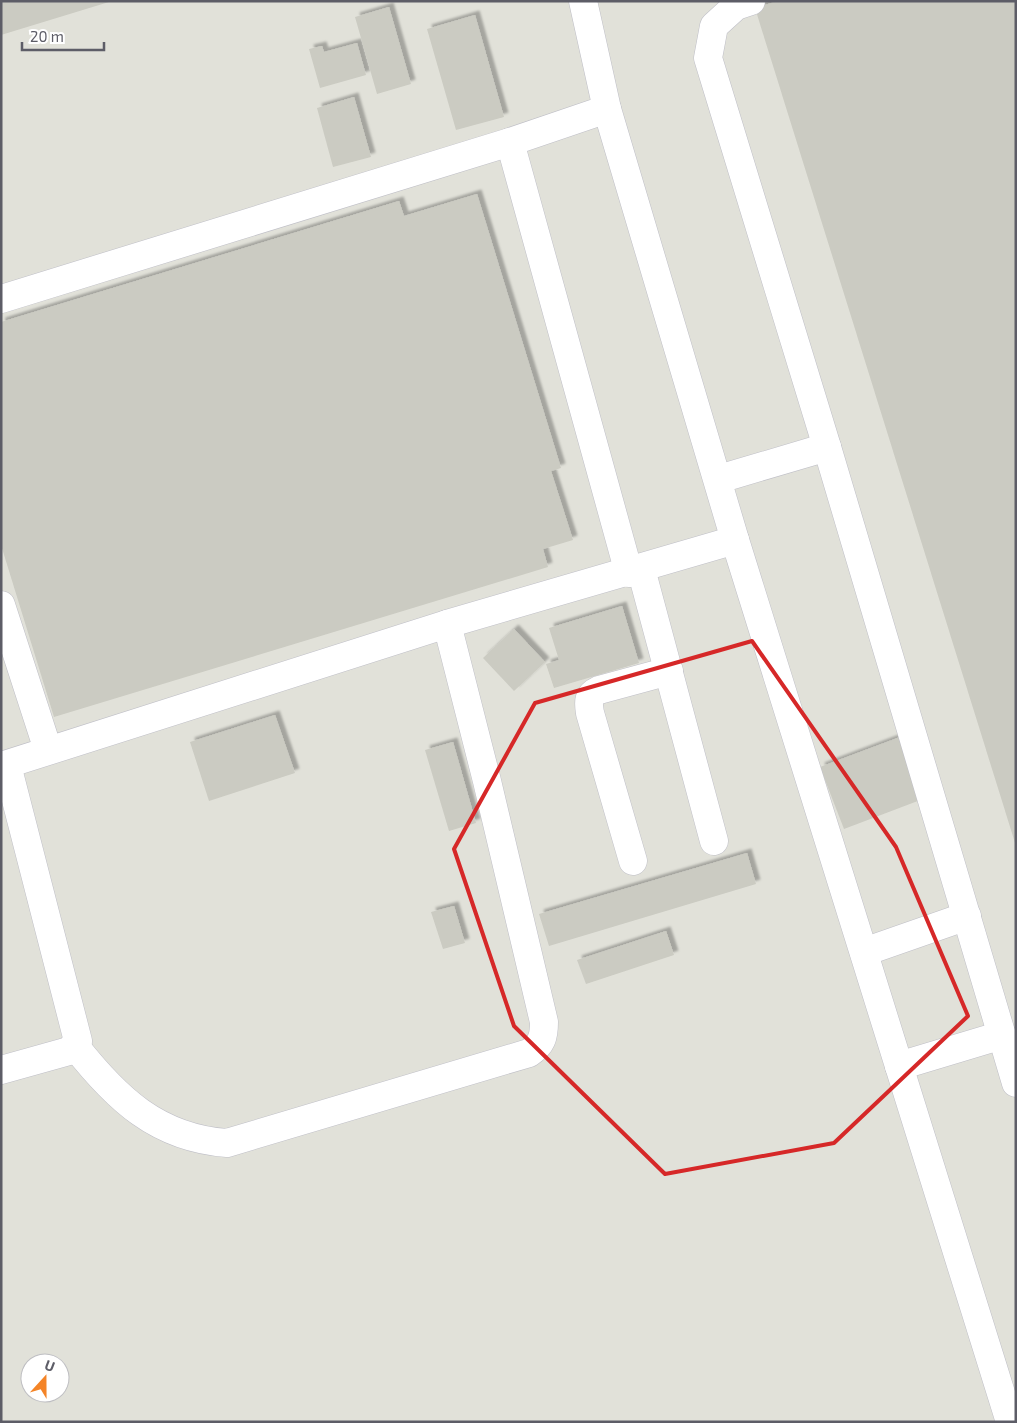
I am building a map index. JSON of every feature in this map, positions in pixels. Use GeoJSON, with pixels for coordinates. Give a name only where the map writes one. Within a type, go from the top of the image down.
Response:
{"type":"FeatureCollection","features":[{"type":"Feature","properties":{"kind":"lane"},"geometry":{"type":"LineString","coordinates":[[583,1],[607,109],[736,540],[1010,1422]]}},
{"type":"Feature","properties":{"kind":"lane"},"geometry":{"type":"LineString","coordinates":[[751,1],[736,6],[714,26],[708,58],[827,447],[1016,1083]]}},
{"type":"Feature","properties":{"kind":"lane"},"geometry":{"type":"LineString","coordinates":[[1,299],[510,142],[607,109]]}},
{"type":"Feature","properties":{"kind":"lane"},"geometry":{"type":"LineString","coordinates":[[510,142],[635,571],[669,671],[714,841]]}},
{"type":"Feature","properties":{"kind":"lane"},"geometry":{"type":"LineString","coordinates":[[719,479],[827,447]]}},
{"type":"Feature","properties":{"kind":"lane"},"geometry":{"type":"LineString","coordinates":[[1,1070],[69,1051],[78,1041],[4,766],[48,750],[447,624],[635,571],[736,540]]}},
{"type":"Feature","properties":{"kind":"lane"},"geometry":{"type":"LineString","coordinates":[[1,605],[48,750]]}},
{"type":"Feature","properties":{"kind":"lane"},"geometry":{"type":"LineString","coordinates":[[75,1046],[99,1077],[118,1097],[136,1110],[183,1136],[208,1142],[227,1143],[529,1053],[540,1045],[544,1035],[544,1022],[487,781],[447,624]]}},
{"type":"Feature","properties":{"kind":"lane"},"geometry":{"type":"LineString","coordinates":[[633,861],[588,701],[590,696],[599,690],[669,671]]}},
{"type":"Feature","properties":{"kind":"lane"},"geometry":{"type":"LineString","coordinates":[[864,952],[966,916]]}},
{"type":"Feature","properties":{"kind":"lane"},"geometry":{"type":"LineString","coordinates":[[899,1066],[1002,1035]]}},
{"type":"Feature","properties":{"kind":"highlighted area"},"geometry":{"type":"Polygon","coordinates":[[[752,641],[896,847],[968,1016],[834,1143],[665,1174],[514,1026],[454,849],[535,703],[752,641]]]}},
{"type":"Feature","properties":{"kind":"shaded area"},"geometry":{"type":"Polygon","coordinates":[[[1,1],[1016,1],[1016,1422],[1,1422],[1,1]]]}},
{"type":"Feature","properties":{"kind":"building"},"geometry":{"type":"Polygon","coordinates":[[[1,1],[109,1],[109,2],[1,35],[1,1]]]}},
{"type":"Feature","properties":{"kind":"building"},"geometry":{"type":"Polygon","coordinates":[[[778,1],[1016,1],[1016,846],[755,8],[778,1]]]}},
{"type":"Feature","properties":{"kind":"building"},"geometry":{"type":"Polygon","coordinates":[[[389,7],[411,84],[377,94],[355,17],[389,7]]]}},
{"type":"Feature","properties":{"kind":"building"},"geometry":{"type":"Polygon","coordinates":[[[475,15],[504,117],[456,130],[427,29],[475,15]]]}},
{"type":"Feature","properties":{"kind":"building"},"geometry":{"type":"Polygon","coordinates":[[[357,43],[366,75],[320,88],[309,49],[322,46],[324,52],[357,43]]]}},
{"type":"Feature","properties":{"kind":"building"},"geometry":{"type":"Polygon","coordinates":[[[354,97],[371,157],[333,167],[317,108],[354,97]]]}},
{"type":"Feature","properties":{"kind":"building"},"geometry":{"type":"Polygon","coordinates":[[[477,194],[561,468],[551,471],[573,540],[543,549],[548,567],[54,717],[1,545],[1,322],[399,201],[404,216],[477,194]]]}},
{"type":"Feature","properties":{"kind":"building"},"geometry":{"type":"Polygon","coordinates":[[[622,606],[639,663],[554,688],[546,664],[559,660],[549,628],[622,606]]]}},
{"type":"Feature","properties":{"kind":"building"},"geometry":{"type":"Polygon","coordinates":[[[514,629],[545,662],[514,691],[483,658],[514,629]]]}},
{"type":"Feature","properties":{"kind":"building"},"geometry":{"type":"Polygon","coordinates":[[[275,715],[295,773],[209,801],[190,742],[275,715]]]}},
{"type":"Feature","properties":{"kind":"building"},"geometry":{"type":"Polygon","coordinates":[[[900,737],[923,799],[844,829],[820,767],[900,737]]]}},
{"type":"Feature","properties":{"kind":"building"},"geometry":{"type":"Polygon","coordinates":[[[453,742],[476,823],[449,831],[425,750],[453,742]]]}},
{"type":"Feature","properties":{"kind":"building"},"geometry":{"type":"Polygon","coordinates":[[[747,853],[756,884],[549,946],[539,914],[747,853]]]}},
{"type":"Feature","properties":{"kind":"building"},"geometry":{"type":"Polygon","coordinates":[[[454,906],[465,943],[443,949],[431,912],[454,906]]]}},
{"type":"Feature","properties":{"kind":"building"},"geometry":{"type":"Polygon","coordinates":[[[666,931],[674,955],[586,984],[577,960],[666,931]]]}}]}
